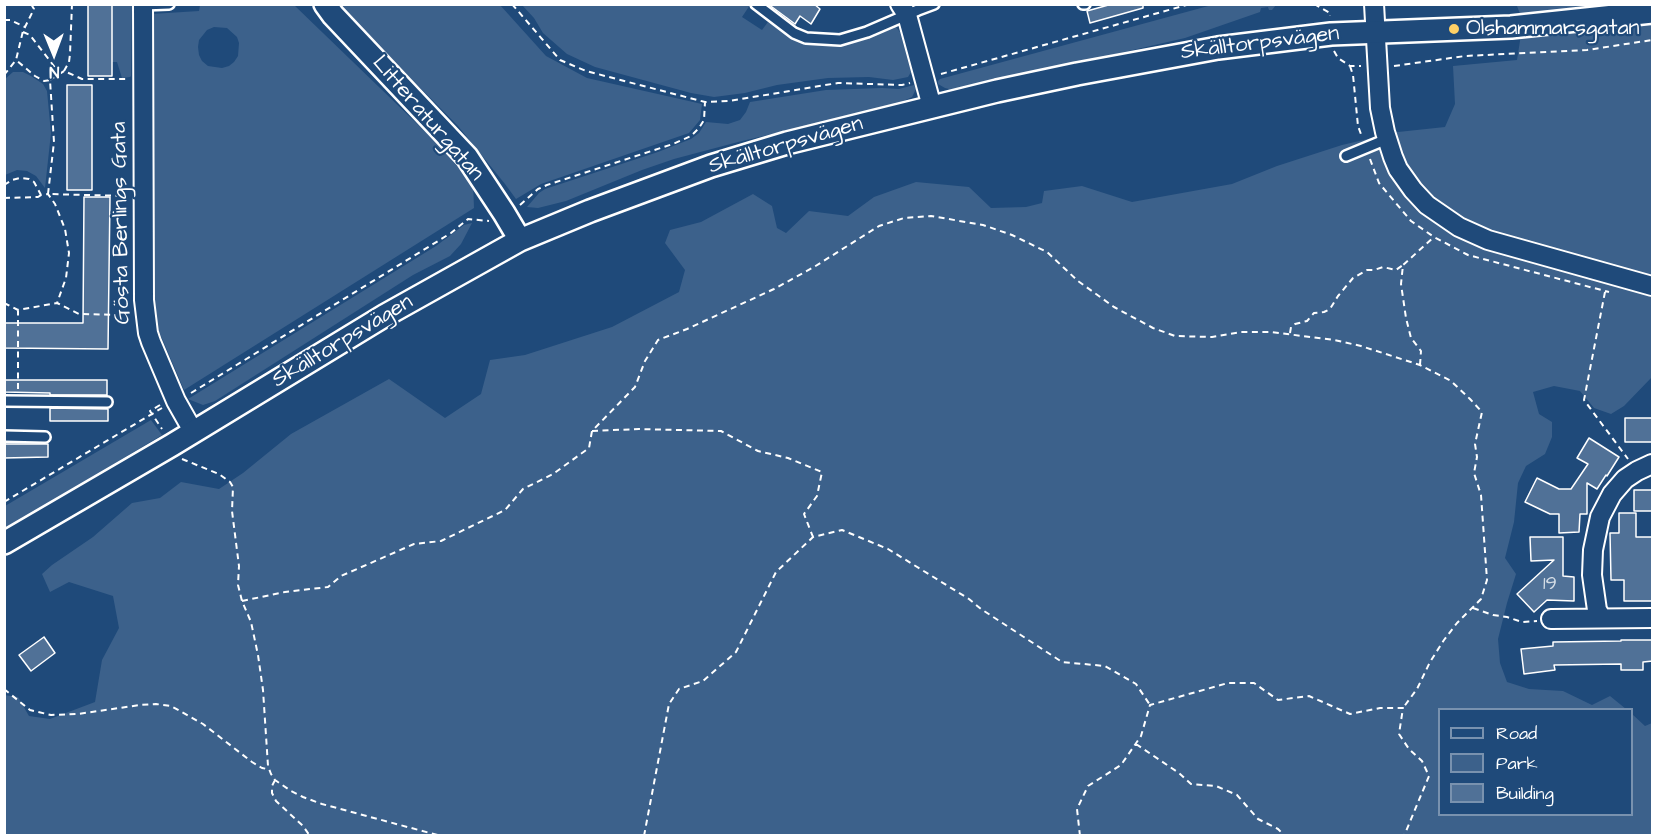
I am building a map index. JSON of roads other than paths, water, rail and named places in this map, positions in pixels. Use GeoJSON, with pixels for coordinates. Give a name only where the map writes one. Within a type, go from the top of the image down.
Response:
{"type":"FeatureCollection","features":[{"type":"Feature","properties":{"kind":"street","name":"Litteraturgatan"},"geometry":{"type":"LineString","coordinates":[[325,4],[340,23],[467,157],[520,240]]}},
{"type":"Feature","properties":{"kind":"street"},"geometry":{"type":"LineString","coordinates":[[1374,4],[1381,114],[1395,164],[1413,190],[1432,209],[1472,234],[1653,286]]}},
{"type":"Feature","properties":{"kind":"street","name":"Gösta Berlings Gata"},"geometry":{"type":"LineString","coordinates":[[143,5],[144,300],[148,333],[176,401],[193,431]]}},
{"type":"Feature","properties":{"kind":"street"},"geometry":{"type":"LineString","coordinates":[[910,9],[932,107]]}},
{"type":"Feature","properties":{"kind":"street","name":"Skälltorpsvägen"},"geometry":{"type":"LineString","coordinates":[[4,543],[384,316],[520,240],[711,166],[787,143],[932,107],[1164,57],[1245,44],[1331,34],[1511,27],[1653,12]]}},
{"type":"Feature","properties":{"kind":"street"},"geometry":{"type":"LineString","coordinates":[[1602,618],[1597,610],[1592,575],[1596,530],[1612,494],[1625,479],[1645,468]]}},
{"type":"Feature","properties":{"kind":"street"},"geometry":{"type":"LineString","coordinates":[[1551,619],[1653,618]]}},
{"type":"Feature","properties":{"kind":"lane"},"geometry":{"type":"LineString","coordinates":[[143,5],[169,4]]}},
{"type":"Feature","properties":{"kind":"lane"},"geometry":{"type":"LineString","coordinates":[[756,4],[794,33],[806,38],[821,40],[853,38],[910,9],[934,4]]}},
{"type":"Feature","properties":{"kind":"lane"},"geometry":{"type":"LineString","coordinates":[[1346,156],[1387,140]]}},
{"type":"Feature","properties":{"kind":"lane"},"geometry":{"type":"LineString","coordinates":[[4,401],[107,402]]}},
{"type":"Feature","properties":{"kind":"lane"},"geometry":{"type":"LineString","coordinates":[[4,436],[45,437]]}},
{"type":"Feature","properties":{"kind":"place","name":"Olshammarsgatan"},"geometry":{"type":"Point","coordinates":[1454,29]}}]}
